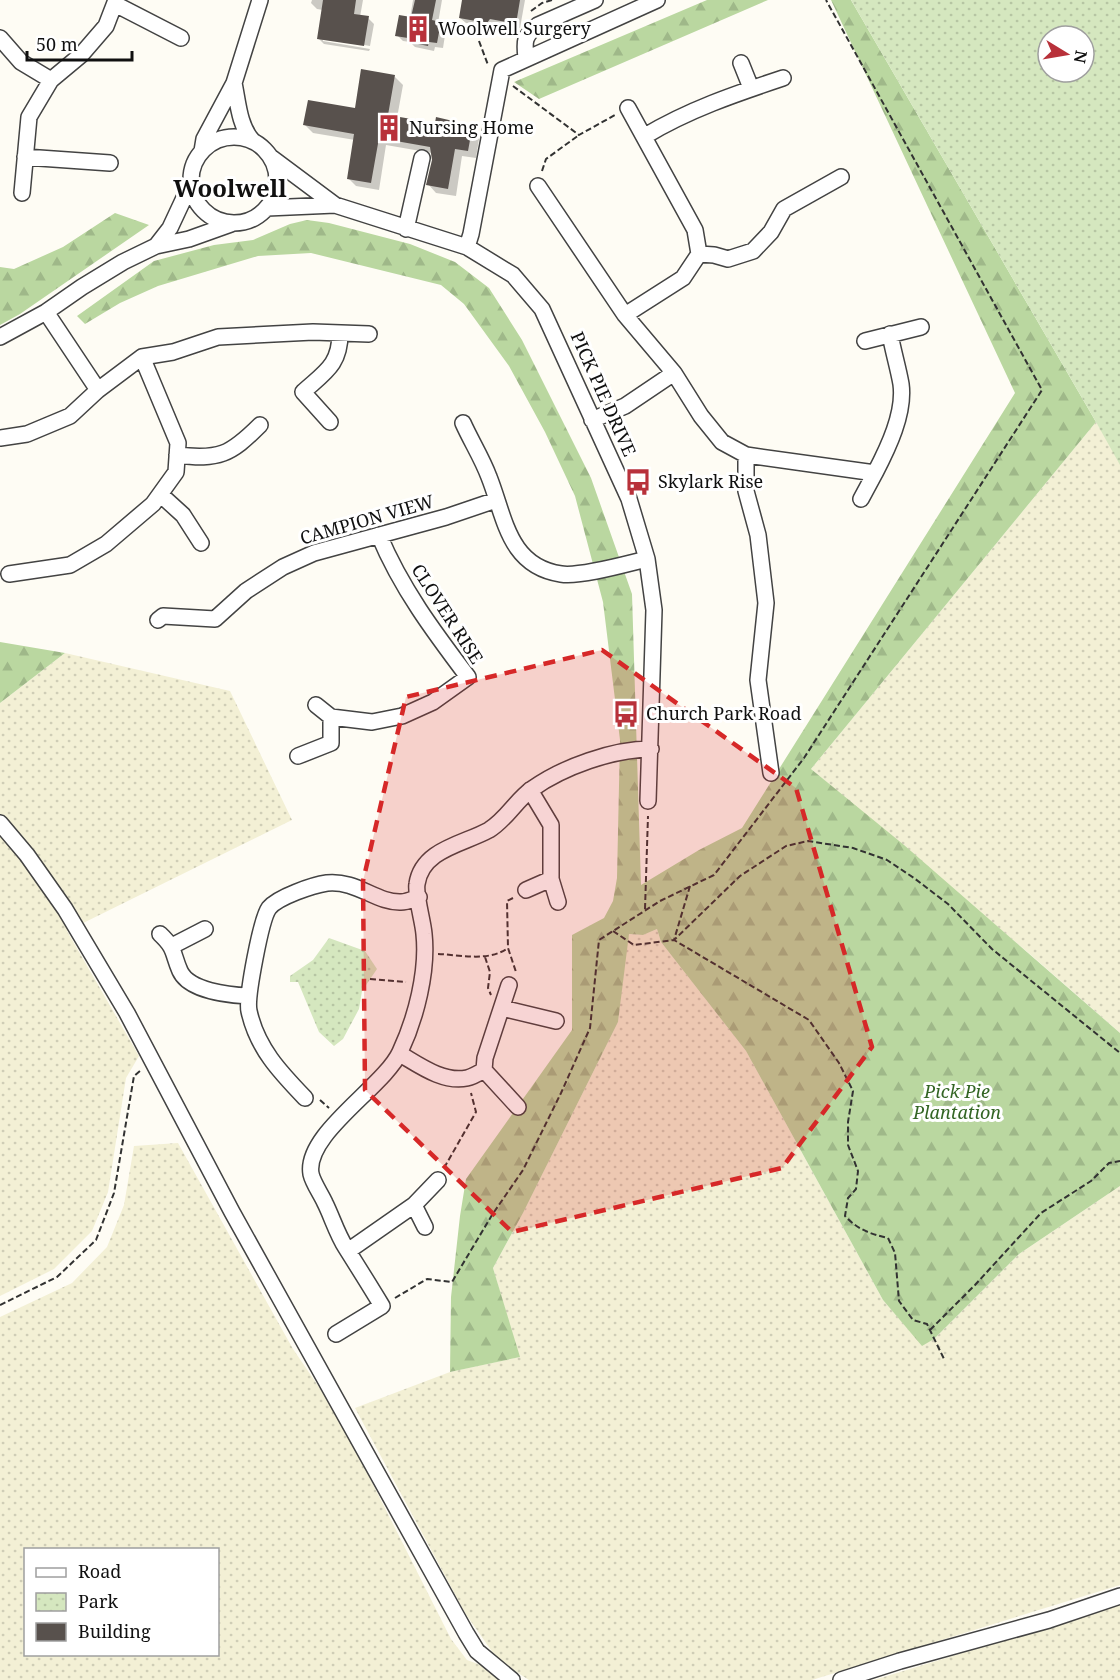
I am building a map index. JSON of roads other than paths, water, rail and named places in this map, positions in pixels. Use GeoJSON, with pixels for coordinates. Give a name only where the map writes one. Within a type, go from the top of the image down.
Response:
{"type":"FeatureCollection","features":[{"type":"Feature","properties":{"kind":"street"},"geometry":{"type":"LineString","coordinates":[[231,224],[208,215],[199,206],[193,195],[191,183],[193,166],[202,151],[204,139],[234,83],[260,0]]}},
{"type":"Feature","properties":{"kind":"street"},"geometry":{"type":"LineString","coordinates":[[526,58],[524,42],[530,31],[538,25],[595,0]]}},
{"type":"Feature","properties":{"kind":"street"},"geometry":{"type":"LineString","coordinates":[[466,248],[471,234],[499,76],[502,70],[657,0]]}},
{"type":"Feature","properties":{"kind":"street"},"geometry":{"type":"LineString","coordinates":[[22,193],[28,117],[51,80],[81,55],[106,26],[115,2],[182,38]]}},
{"type":"Feature","properties":{"kind":"street"},"geometry":{"type":"LineString","coordinates":[[0,38],[21,62],[51,80]]}},
{"type":"Feature","properties":{"kind":"street"},"geometry":{"type":"LineString","coordinates":[[741,63],[751,88]]}},
{"type":"Feature","properties":{"kind":"street"},"geometry":{"type":"LineString","coordinates":[[645,136],[676,118],[751,88],[783,78]]}},
{"type":"Feature","properties":{"kind":"street"},"geometry":{"type":"LineString","coordinates":[[0,337],[46,312],[123,262],[156,246],[189,239],[231,224],[244,223],[257,217],[267,208],[278,184],[277,171],[272,158],[246,133],[234,83]]}},
{"type":"Feature","properties":{"kind":"street"},"geometry":{"type":"LineString","coordinates":[[625,315],[683,278],[699,254],[695,230],[628,108]]}},
{"type":"Feature","properties":{"kind":"street"},"geometry":{"type":"LineString","coordinates":[[202,151],[216,141],[234,137],[252,140]]}},
{"type":"Feature","properties":{"kind":"street"},"geometry":{"type":"LineString","coordinates":[[26,157],[110,163]]}},
{"type":"Feature","properties":{"kind":"street","name":"PICK PIE DRIVE"},"geometry":{"type":"LineString","coordinates":[[272,158],[335,206],[466,248],[513,275],[542,309],[628,499],[647,559],[654,610],[648,801]]}},
{"type":"Feature","properties":{"kind":"street"},"geometry":{"type":"LineString","coordinates":[[406,229],[422,158]]}},
{"type":"Feature","properties":{"kind":"street"},"geometry":{"type":"LineString","coordinates":[[699,254],[714,255],[728,260],[753,251],[771,232],[784,209],[841,177]]}},
{"type":"Feature","properties":{"kind":"street"},"geometry":{"type":"LineString","coordinates":[[156,246],[170,228],[191,183]]}},
{"type":"Feature","properties":{"kind":"street"},"geometry":{"type":"LineString","coordinates":[[538,186],[625,315],[674,373],[701,416],[722,442],[746,455],[875,473]]}},
{"type":"Feature","properties":{"kind":"street","name":"PICK PIE DRIVE"},"geometry":{"type":"LineString","coordinates":[[267,208],[335,206]]}},
{"type":"Feature","properties":{"kind":"street"},"geometry":{"type":"LineString","coordinates":[[46,312],[98,390]]}},
{"type":"Feature","properties":{"kind":"street"},"geometry":{"type":"LineString","coordinates":[[865,341],[921,327]]}},
{"type":"Feature","properties":{"kind":"street"},"geometry":{"type":"LineString","coordinates":[[0,438],[27,434],[70,416],[98,390],[142,357],[173,352],[218,338],[313,332],[369,334]]}},
{"type":"Feature","properties":{"kind":"street"},"geometry":{"type":"LineString","coordinates":[[330,422],[303,392],[332,365],[340,349],[340,333]]}},
{"type":"Feature","properties":{"kind":"street"},"geometry":{"type":"LineString","coordinates":[[861,499],[888,450],[898,418],[901,387],[890,334]]}},
{"type":"Feature","properties":{"kind":"street"},"geometry":{"type":"LineString","coordinates":[[9,574],[70,566],[106,544],[153,504],[176,472],[178,443],[142,357]]}},
{"type":"Feature","properties":{"kind":"street"},"geometry":{"type":"LineString","coordinates":[[592,420],[625,406],[674,373]]}},
{"type":"Feature","properties":{"kind":"street"},"geometry":{"type":"LineString","coordinates":[[463,423],[489,476],[507,531],[517,550],[539,567],[562,574],[647,559]]}},
{"type":"Feature","properties":{"kind":"street"},"geometry":{"type":"LineString","coordinates":[[177,455],[212,457],[230,452],[260,425]]}},
{"type":"Feature","properties":{"kind":"street"},"geometry":{"type":"LineString","coordinates":[[746,455],[746,491],[758,535],[766,603],[758,680],[771,774]]}},
{"type":"Feature","properties":{"kind":"street"},"geometry":{"type":"LineString","coordinates":[[160,495],[183,515],[201,543]]}},
{"type":"Feature","properties":{"kind":"street","name":"CAMPION VIEW"},"geometry":{"type":"LineString","coordinates":[[158,620],[163,616],[215,619],[246,591],[283,567],[314,553],[446,517],[496,500]]}},
{"type":"Feature","properties":{"kind":"street","name":"CLOVER RISE"},"geometry":{"type":"LineString","coordinates":[[331,717],[372,722],[402,716],[433,702],[468,677],[427,624],[404,587],[379,535]]}},
{"type":"Feature","properties":{"kind":"street"},"geometry":{"type":"LineString","coordinates":[[298,756],[331,743],[331,717],[316,705]]}},
{"type":"Feature","properties":{"kind":"street"},"geometry":{"type":"LineString","coordinates":[[336,1334],[382,1306],[348,1251],[311,1173],[313,1160],[321,1139],[371,1089],[400,1054],[416,1013],[425,953],[417,884],[428,860],[454,837],[489,830],[505,818],[530,790],[563,771],[607,755],[630,750],[651,749]]}},
{"type":"Feature","properties":{"kind":"street"},"geometry":{"type":"LineString","coordinates":[[530,790],[551,825],[551,879],[558,902]]}},
{"type":"Feature","properties":{"kind":"street"},"geometry":{"type":"LineString","coordinates":[[0,823],[27,855],[65,909],[127,1013],[232,1212],[477,1652],[512,1680]]}},
{"type":"Feature","properties":{"kind":"street"},"geometry":{"type":"LineString","coordinates":[[526,890],[551,879]]}},
{"type":"Feature","properties":{"kind":"street"},"geometry":{"type":"LineString","coordinates":[[305,1098],[271,1062],[261,1044],[249,1010],[249,996],[259,936],[268,909],[286,897],[325,884],[343,882],[384,900],[401,902],[419,897]]}},
{"type":"Feature","properties":{"kind":"street"},"geometry":{"type":"LineString","coordinates":[[172,946],[205,929]]}},
{"type":"Feature","properties":{"kind":"street"},"geometry":{"type":"LineString","coordinates":[[160,934],[172,946],[181,974],[193,985],[249,996]]}},
{"type":"Feature","properties":{"kind":"street"},"geometry":{"type":"LineString","coordinates":[[509,985],[485,1058],[484,1070],[518,1107]]}},
{"type":"Feature","properties":{"kind":"street"},"geometry":{"type":"LineString","coordinates":[[502,1008],[556,1021]]}},
{"type":"Feature","properties":{"kind":"street"},"geometry":{"type":"LineString","coordinates":[[400,1054],[436,1074],[454,1078],[468,1078],[484,1070]]}},
{"type":"Feature","properties":{"kind":"street"},"geometry":{"type":"LineString","coordinates":[[348,1251],[414,1205],[438,1180]]}},
{"type":"Feature","properties":{"kind":"street"},"geometry":{"type":"LineString","coordinates":[[414,1205],[425,1227]]}},
{"type":"Feature","properties":{"kind":"street"},"geometry":{"type":"LineString","coordinates":[[841,1680],[900,1660],[1049,1620],[1120,1596]]}},
{"type":"Feature","properties":{"kind":"place","name":"Woolwell Surgery"},"geometry":{"type":"Point","coordinates":[418,29]}},
{"type":"Feature","properties":{"kind":"place","name":"Nursing Home"},"geometry":{"type":"Point","coordinates":[389,128]}},
{"type":"Feature","properties":{"kind":"place","name":"Skylark Rise"},"geometry":{"type":"Point","coordinates":[638,482]}},
{"type":"Feature","properties":{"kind":"place","name":"Church Park Road"},"geometry":{"type":"Point","coordinates":[626,714]}},
{"type":"Feature","properties":{"kind":"district","name":"Woolwell"},"geometry":{"type":"Point","coordinates":[230,189]}},
{"type":"Feature","properties":{"kind":"park label","name":"Pick Pie Plantation"},"geometry":{"type":"Point","coordinates":[957,1102]}}]}
